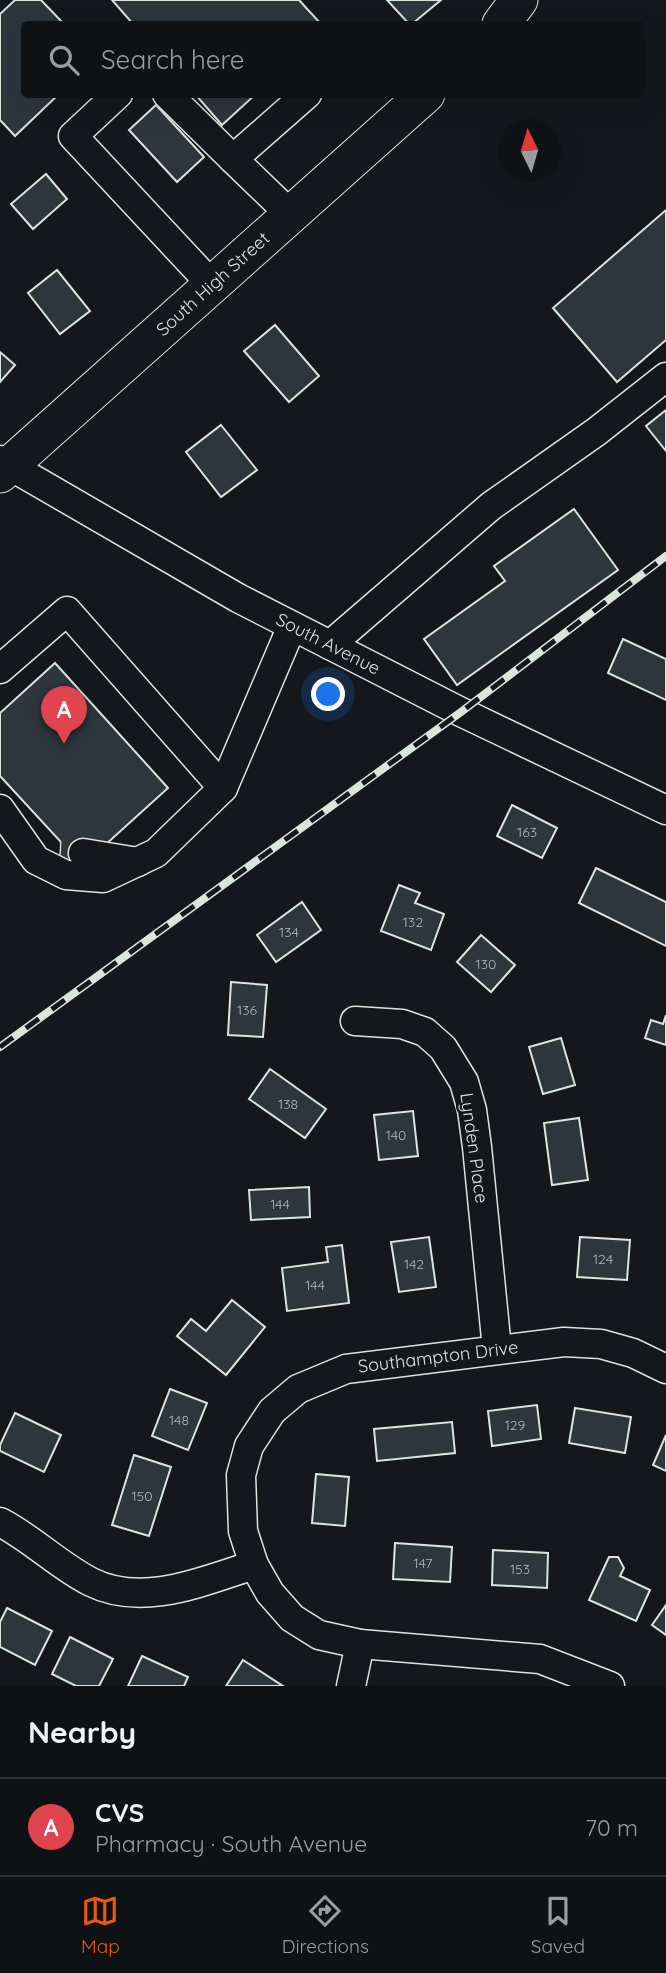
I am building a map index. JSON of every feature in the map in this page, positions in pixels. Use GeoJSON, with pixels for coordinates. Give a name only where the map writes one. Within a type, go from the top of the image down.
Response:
{"type":"FeatureCollection","features":[{"type":"Feature","properties":{"kind":"main road"},"geometry":{"type":"LineString","coordinates":[[503,21],[519,0]]}},
{"type":"Feature","properties":{"kind":"main road","name":"South High Street"},"geometry":{"type":"LineString","coordinates":[[3,467],[212,285],[417,98]]}},
{"type":"Feature","properties":{"kind":"street"},"geometry":{"type":"LineString","coordinates":[[114,98],[73,136],[212,285]]}},
{"type":"Feature","properties":{"kind":"street"},"geometry":{"type":"LineString","coordinates":[[171,98],[290,215]]}},
{"type":"Feature","properties":{"kind":"street"},"geometry":{"type":"LineString","coordinates":[[233,159],[302,98]]}},
{"type":"Feature","properties":{"kind":"street"},"geometry":{"type":"LineString","coordinates":[[330,645],[491,506],[596,432],[666,377]]}},
{"type":"Feature","properties":{"kind":"street","name":"South Avenue"},"geometry":{"type":"LineString","coordinates":[[3,467],[292,626],[666,810]]}},
{"type":"Feature","properties":{"kind":"street"},"geometry":{"type":"LineString","coordinates":[[0,669],[66,611],[223,788]]}},
{"type":"Feature","properties":{"kind":"street"},"geometry":{"type":"LineString","coordinates":[[7,817],[36,860],[66,875],[103,878],[156,853],[223,788],[292,626]]}},
{"type":"Feature","properties":{"kind":"street"},"geometry":{"type":"LineString","coordinates":[[7,817],[72,853],[138,862]]}},
{"type":"Feature","properties":{"kind":"street","name":"Lynden Place"},"geometry":{"type":"LineString","coordinates":[[355,1021],[402,1024],[425,1032],[443,1048],[464,1082],[474,1122],[497,1349]]}},
{"type":"Feature","properties":{"kind":"street","name":"Southampton Drive"},"geometry":{"type":"LineString","coordinates":[[610,1686],[540,1659],[360,1644],[319,1635],[292,1618],[270,1593],[254,1565],[243,1531],[241,1475],[249,1446],[272,1411],[298,1389],[346,1369],[564,1342],[601,1344],[633,1353],[666,1369]]}},
{"type":"Feature","properties":{"kind":"street"},"geometry":{"type":"LineString","coordinates":[[0,1522],[19,1532],[91,1582],[122,1592],[138,1594],[186,1586],[254,1565]]}},
{"type":"Feature","properties":{"kind":"street"},"geometry":{"type":"LineString","coordinates":[[351,1686],[360,1644]]}},
{"type":"Feature","properties":{"kind":"building"},"geometry":{"type":"Polygon","coordinates":[[[15,0],[41,0],[61,21],[21,21],[21,98],[55,98],[15,136],[0,120],[0,14],[15,0]]]}},
{"type":"Feature","properties":{"kind":"building"},"geometry":{"type":"Polygon","coordinates":[[[112,0],[299,0],[318,21],[130,21],[112,0]]]}},
{"type":"Feature","properties":{"kind":"building"},"geometry":{"type":"Polygon","coordinates":[[[387,0],[441,0],[416,21],[406,21],[387,0]]]}},
{"type":"Feature","properties":{"kind":"building"},"geometry":{"type":"Polygon","coordinates":[[[198,98],[252,98],[222,125],[198,98]]]}},
{"type":"Feature","properties":{"kind":"building"},"geometry":{"type":"Polygon","coordinates":[[[156,105],[204,157],[177,182],[129,130],[156,105]]]}},
{"type":"Feature","properties":{"kind":"building"},"geometry":{"type":"Polygon","coordinates":[[[46,174],[67,199],[33,229],[11,204],[46,174]]]}},
{"type":"Feature","properties":{"kind":"building"},"geometry":{"type":"Polygon","coordinates":[[[666,210],[666,340],[617,382],[553,308],[666,210]]]}},
{"type":"Feature","properties":{"kind":"building"},"geometry":{"type":"Polygon","coordinates":[[[57,270],[90,311],[60,334],[28,293],[57,270]]]}},
{"type":"Feature","properties":{"kind":"building"},"geometry":{"type":"Polygon","coordinates":[[[275,325],[319,376],[289,402],[244,351],[275,325]]]}},
{"type":"Feature","properties":{"kind":"building"},"geometry":{"type":"Polygon","coordinates":[[[0,352],[15,365],[0,382],[0,352]]]}},
{"type":"Feature","properties":{"kind":"building"},"geometry":{"type":"Polygon","coordinates":[[[666,410],[666,451],[646,426],[666,410]]]}},
{"type":"Feature","properties":{"kind":"building"},"geometry":{"type":"Polygon","coordinates":[[[221,425],[257,470],[221,497],[186,452],[221,425]]]}},
{"type":"Feature","properties":{"kind":"building"},"geometry":{"type":"Polygon","coordinates":[[[574,509],[618,570],[457,685],[424,639],[505,581],[494,566],[574,509]]]}},
{"type":"Feature","properties":{"kind":"building"},"geometry":{"type":"Polygon","coordinates":[[[623,639],[666,659],[666,700],[608,673],[623,639]]]}},
{"type":"Feature","properties":{"kind":"building"},"geometry":{"type":"Polygon","coordinates":[[[55,663],[168,788],[83,865],[60,865],[61,842],[0,776],[0,713],[55,663]]]}},
{"type":"Feature","properties":{"kind":"building"},"geometry":{"type":"Polygon","coordinates":[[[512,805],[557,828],[542,858],[497,836],[512,805]]]}},
{"type":"Feature","properties":{"kind":"building"},"geometry":{"type":"Polygon","coordinates":[[[596,868],[666,902],[666,946],[579,903],[596,868]]]}},
{"type":"Feature","properties":{"kind":"building"},"geometry":{"type":"Polygon","coordinates":[[[399,885],[420,893],[415,903],[444,914],[431,950],[381,931],[399,885]]]}},
{"type":"Feature","properties":{"kind":"building"},"geometry":{"type":"Polygon","coordinates":[[[302,902],[321,930],[276,962],[257,935],[302,902]]]}},
{"type":"Feature","properties":{"kind":"building"},"geometry":{"type":"Polygon","coordinates":[[[481,935],[515,965],[491,992],[457,962],[481,935]]]}},
{"type":"Feature","properties":{"kind":"building"},"geometry":{"type":"Polygon","coordinates":[[[231,982],[267,985],[263,1037],[228,1035],[231,982]]]}},
{"type":"Feature","properties":{"kind":"building"},"geometry":{"type":"Polygon","coordinates":[[[666,1015],[666,1045],[645,1038],[651,1020],[663,1024],[666,1015]]]}},
{"type":"Feature","properties":{"kind":"building"},"geometry":{"type":"Polygon","coordinates":[[[561,1038],[575,1085],[543,1094],[529,1047],[561,1038]]]}},
{"type":"Feature","properties":{"kind":"building"},"geometry":{"type":"Polygon","coordinates":[[[270,1069],[326,1109],[305,1138],[249,1099],[270,1069]]]}},
{"type":"Feature","properties":{"kind":"building"},"geometry":{"type":"Polygon","coordinates":[[[413,1111],[418,1156],[379,1160],[374,1115],[413,1111]]]}},
{"type":"Feature","properties":{"kind":"building"},"geometry":{"type":"Polygon","coordinates":[[[579,1118],[588,1180],[552,1185],[544,1123],[579,1118]]]}},
{"type":"Feature","properties":{"kind":"building"},"geometry":{"type":"Polygon","coordinates":[[[309,1187],[310,1217],[251,1220],[249,1190],[309,1187]]]}},
{"type":"Feature","properties":{"kind":"building"},"geometry":{"type":"Polygon","coordinates":[[[429,1237],[436,1287],[399,1292],[391,1242],[429,1237]]]}},
{"type":"Feature","properties":{"kind":"building"},"geometry":{"type":"Polygon","coordinates":[[[580,1237],[630,1240],[627,1280],[577,1277],[580,1237]]]}},
{"type":"Feature","properties":{"kind":"building"},"geometry":{"type":"Polygon","coordinates":[[[342,1245],[349,1303],[287,1311],[282,1268],[328,1262],[326,1247],[342,1245]]]}},
{"type":"Feature","properties":{"kind":"building"},"geometry":{"type":"Polygon","coordinates":[[[232,1300],[265,1327],[226,1375],[177,1336],[191,1319],[206,1331],[232,1300]]]}},
{"type":"Feature","properties":{"kind":"building"},"geometry":{"type":"Polygon","coordinates":[[[170,1389],[207,1403],[188,1450],[152,1436],[170,1389]]]}},
{"type":"Feature","properties":{"kind":"building"},"geometry":{"type":"Polygon","coordinates":[[[537,1405],[541,1439],[492,1446],[488,1411],[537,1405]]]}},
{"type":"Feature","properties":{"kind":"building"},"geometry":{"type":"Polygon","coordinates":[[[575,1408],[631,1417],[625,1453],[569,1443],[575,1408]]]}},
{"type":"Feature","properties":{"kind":"building"},"geometry":{"type":"Polygon","coordinates":[[[15,1413],[61,1435],[44,1472],[0,1451],[0,1445],[15,1413]]]}},
{"type":"Feature","properties":{"kind":"building"},"geometry":{"type":"Polygon","coordinates":[[[452,1422],[455,1453],[377,1461],[374,1429],[452,1422]]]}},
{"type":"Feature","properties":{"kind":"building"},"geometry":{"type":"Polygon","coordinates":[[[666,1435],[666,1471],[653,1465],[666,1435]]]}},
{"type":"Feature","properties":{"kind":"building"},"geometry":{"type":"Polygon","coordinates":[[[134,1455],[171,1467],[149,1536],[112,1525],[134,1455]]]}},
{"type":"Feature","properties":{"kind":"building"},"geometry":{"type":"Polygon","coordinates":[[[316,1474],[349,1477],[345,1526],[312,1523],[316,1474]]]}},
{"type":"Feature","properties":{"kind":"building"},"geometry":{"type":"Polygon","coordinates":[[[395,1543],[452,1547],[450,1582],[393,1579],[395,1543]]]}},
{"type":"Feature","properties":{"kind":"building"},"geometry":{"type":"Polygon","coordinates":[[[493,1550],[548,1553],[547,1588],[492,1585],[493,1550]]]}},
{"type":"Feature","properties":{"kind":"building"},"geometry":{"type":"Polygon","coordinates":[[[609,1557],[618,1557],[624,1568],[620,1576],[650,1590],[636,1621],[589,1600],[609,1557]]]}},
{"type":"Feature","properties":{"kind":"building"},"geometry":{"type":"Polygon","coordinates":[[[666,1605],[666,1635],[652,1625],[666,1605]]]}},
{"type":"Feature","properties":{"kind":"building"},"geometry":{"type":"Polygon","coordinates":[[[7,1608],[52,1631],[35,1665],[0,1647],[0,1622],[7,1608]]]}},
{"type":"Feature","properties":{"kind":"building"},"geometry":{"type":"Polygon","coordinates":[[[70,1637],[113,1659],[99,1686],[76,1686],[52,1674],[70,1637]]]}},
{"type":"Feature","properties":{"kind":"building"},"geometry":{"type":"Polygon","coordinates":[[[142,1656],[188,1677],[184,1686],[128,1686],[142,1656]]]}},
{"type":"Feature","properties":{"kind":"building"},"geometry":{"type":"Polygon","coordinates":[[[243,1660],[283,1686],[226,1686],[243,1660]]]}},
{"type":"Feature","properties":{"kind":"tunnel"},"geometry":{"type":"LineString","coordinates":[[61,852],[83,853]]}},
{"type":"Feature","properties":{"kind":"railway"},"geometry":{"type":"LineString","coordinates":[[0,1047],[461,712],[666,556]]}},
{"type":"Feature","properties":{"kind":"place","name":"CVS"},"geometry":{"type":"Point","coordinates":[64,744]}}]}
